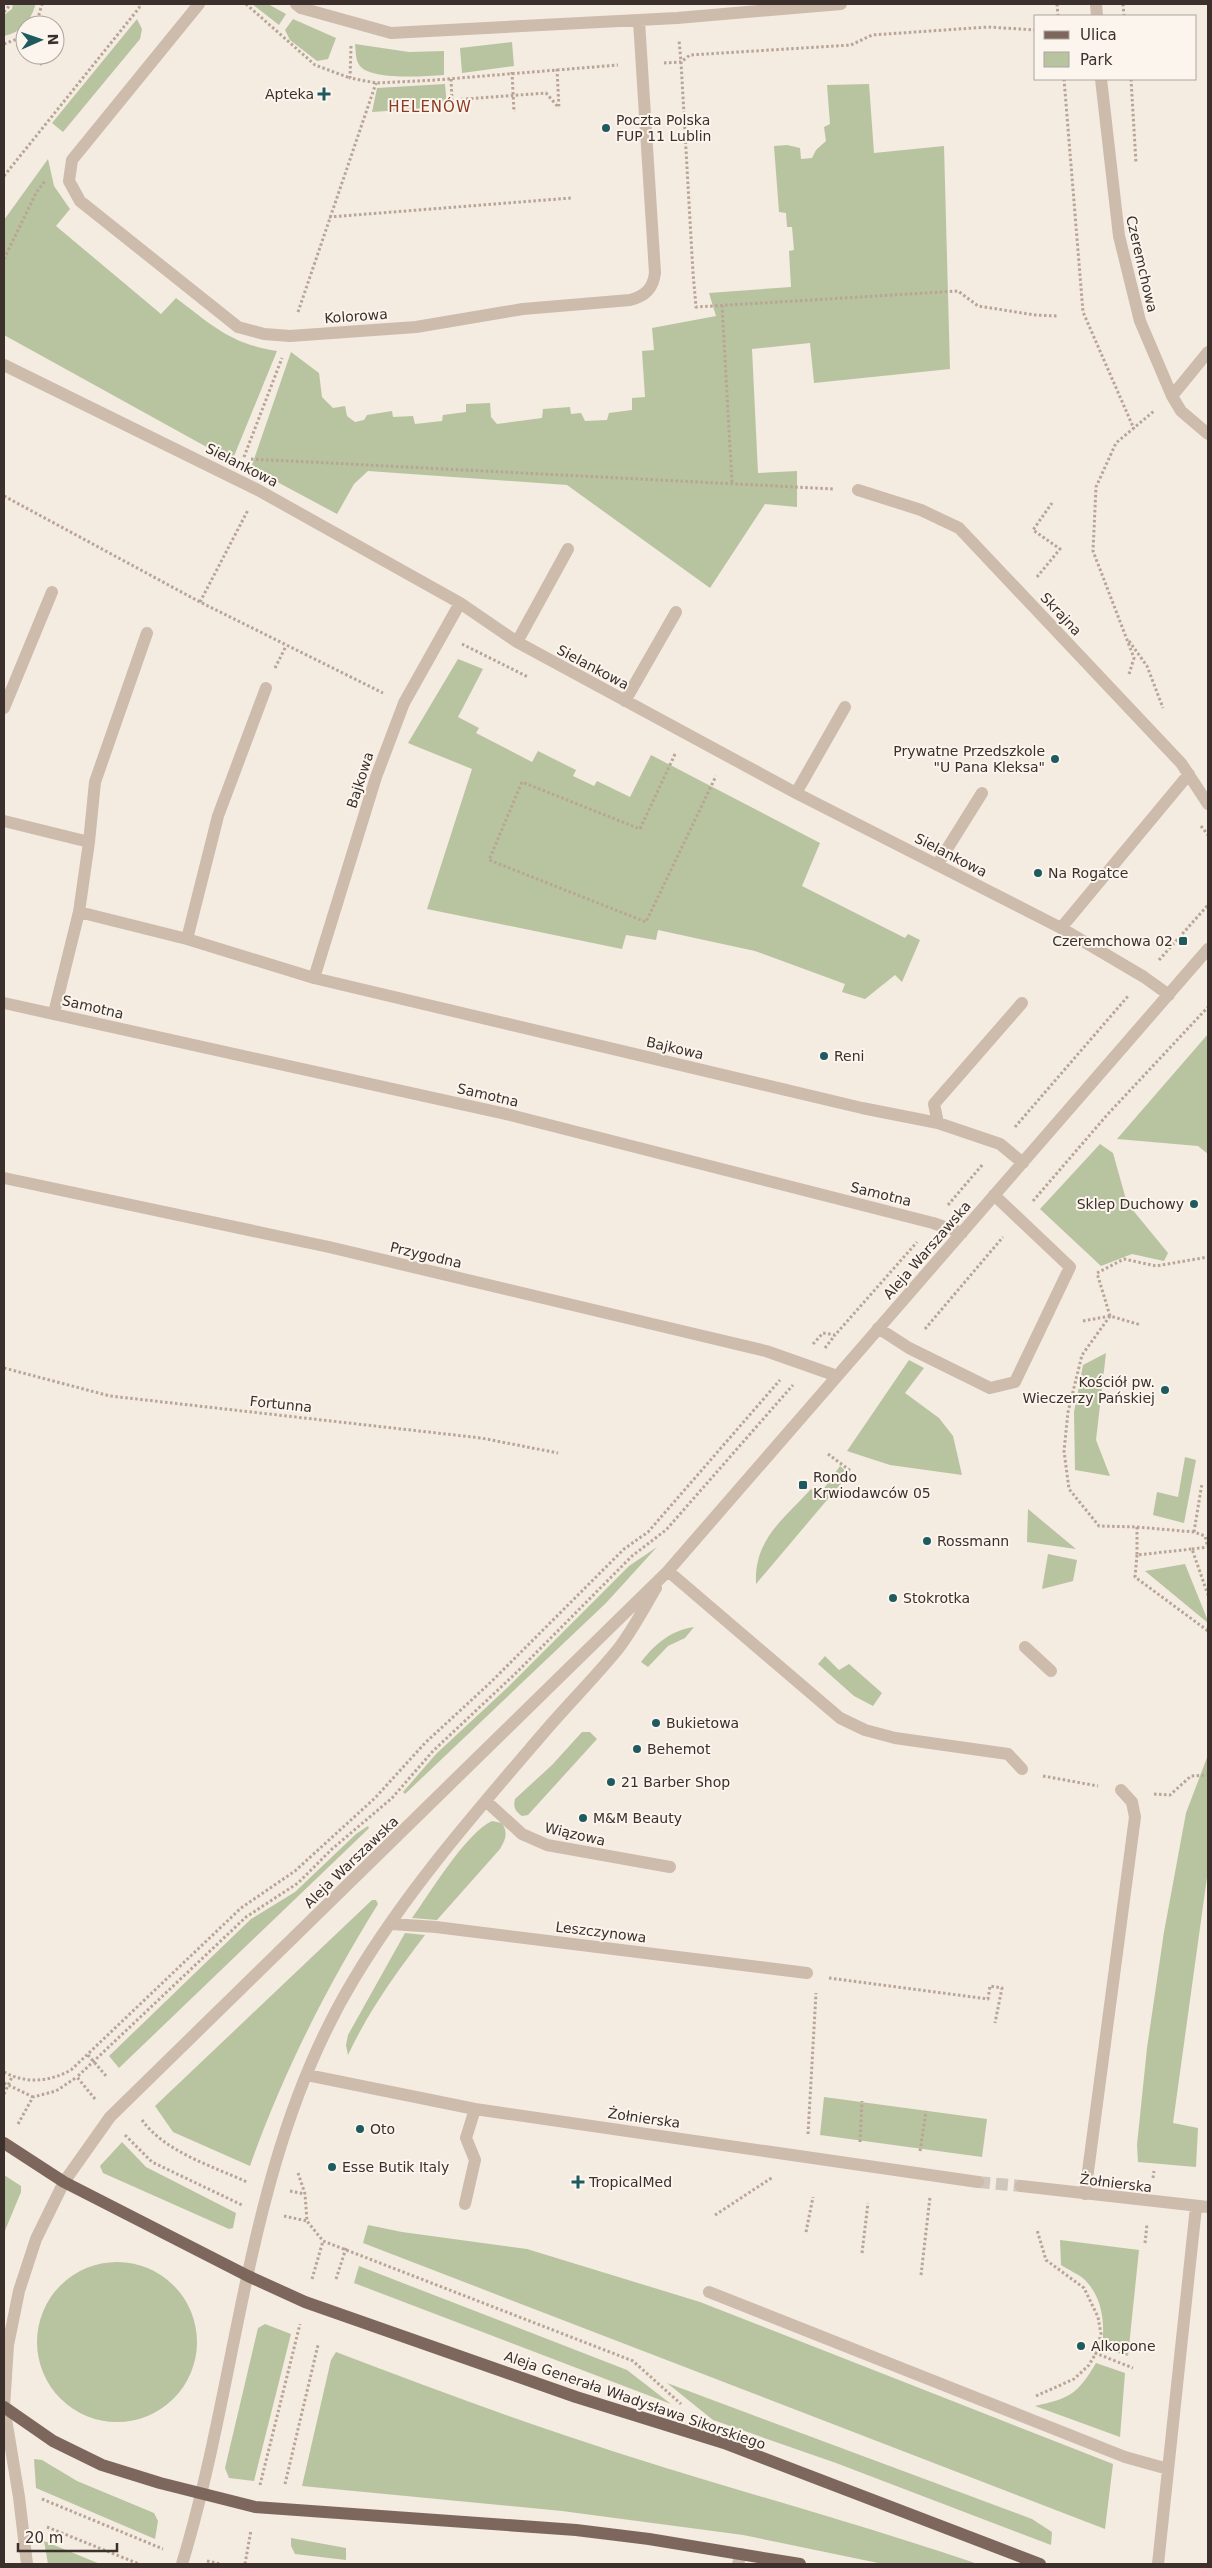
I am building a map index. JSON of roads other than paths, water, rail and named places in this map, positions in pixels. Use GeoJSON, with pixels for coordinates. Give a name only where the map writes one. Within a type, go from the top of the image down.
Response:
{"type":"FeatureCollection","features":[{"type":"Feature","properties":{"kind":"main road","name":"Aleja Generała Władysława Sikorskiego"},"geometry":{"type":"LineString","coordinates":[[4,2143],[64,2182],[248,2276],[305,2302],[576,2397],[724,2443],[1040,2564]]}},
{"type":"Feature","properties":{"kind":"main road"},"geometry":{"type":"LineString","coordinates":[[4,2407],[53,2441],[77,2454],[126,2473],[255,2506],[576,2530],[740,2559],[800,2564]]}},
{"type":"Feature","properties":{"kind":"street","name":"Kolorowa"},"geometry":{"type":"LineString","coordinates":[[199,4],[72,160],[69,181],[80,201],[238,327],[264,334],[290,336],[416,327],[522,310],[630,300],[640,298],[648,291],[654,284],[655,273],[639,20]]}},
{"type":"Feature","properties":{"kind":"street"},"geometry":{"type":"LineString","coordinates":[[296,4],[301,8],[390,33],[677,18],[841,4]]}},
{"type":"Feature","properties":{"kind":"street","name":"Czeremchowa"},"geometry":{"type":"LineString","coordinates":[[1102,80],[1113,198],[1126,273],[1140,322],[1172,396],[1182,411],[1208,434]]}},
{"type":"Feature","properties":{"kind":"street"},"geometry":{"type":"LineString","coordinates":[[1172,396],[1208,352]]}},
{"type":"Feature","properties":{"kind":"street","name":"Sielankowa"},"geometry":{"type":"LineString","coordinates":[[4,365],[258,490],[460,603],[517,642],[796,794],[1061,928],[1144,977],[1168,995]]}},
{"type":"Feature","properties":{"kind":"street","name":"Skrajna"},"geometry":{"type":"LineString","coordinates":[[858,490],[921,510],[959,528],[1181,763],[1208,804]]}},
{"type":"Feature","properties":{"kind":"street"},"geometry":{"type":"LineString","coordinates":[[517,642],[568,549]]}},
{"type":"Feature","properties":{"kind":"street"},"geometry":{"type":"LineString","coordinates":[[4,708],[52,592]]}},
{"type":"Feature","properties":{"kind":"street","name":"Bajkowa"},"geometry":{"type":"LineString","coordinates":[[314,978],[376,777],[404,703],[460,603]]}},
{"type":"Feature","properties":{"kind":"street"},"geometry":{"type":"LineString","coordinates":[[625,701],[676,612]]}},
{"type":"Feature","properties":{"kind":"street"},"geometry":{"type":"LineString","coordinates":[[54,1013],[79,912],[90,842],[95,782],[147,633]]}},
{"type":"Feature","properties":{"kind":"street"},"geometry":{"type":"LineString","coordinates":[[187,940],[218,816],[266,688]]}},
{"type":"Feature","properties":{"kind":"street"},"geometry":{"type":"LineString","coordinates":[[796,794],[845,707]]}},
{"type":"Feature","properties":{"kind":"street"},"geometry":{"type":"LineString","coordinates":[[1061,928],[1189,774]]}},
{"type":"Feature","properties":{"kind":"street"},"geometry":{"type":"LineString","coordinates":[[937,865],[982,793]]}},
{"type":"Feature","properties":{"kind":"street"},"geometry":{"type":"LineString","coordinates":[[4,821],[90,842]]}},
{"type":"Feature","properties":{"kind":"street","name":"Bajkowa"},"geometry":{"type":"LineString","coordinates":[[79,912],[187,940],[314,978],[862,1108],[938,1123],[1000,1144],[1023,1162]]}},
{"type":"Feature","properties":{"kind":"street","name":"Aleja Warszawska"},"geometry":{"type":"LineString","coordinates":[[27,2564],[19,2497],[4,2407],[8,2345],[19,2291],[36,2239],[64,2182],[116,2112],[188,2039],[432,1804],[583,1652],[668,1571],[1208,949]]}},
{"type":"Feature","properties":{"kind":"street","name":"Samotna"},"geometry":{"type":"LineString","coordinates":[[4,1003],[510,1115],[934,1223],[962,1232]]}},
{"type":"Feature","properties":{"kind":"street"},"geometry":{"type":"LineString","coordinates":[[938,1123],[934,1104],[1022,1003]]}},
{"type":"Feature","properties":{"kind":"street","name":"Przygodna"},"geometry":{"type":"LineString","coordinates":[[4,1178],[329,1247],[766,1351],[837,1376]]}},
{"type":"Feature","properties":{"kind":"street"},"geometry":{"type":"LineString","coordinates":[[878,1328],[910,1348],[990,1388],[1015,1382],[1070,1267],[1020,1217],[994,1195]]}},
{"type":"Feature","properties":{"kind":"street"},"geometry":{"type":"LineString","coordinates":[[668,1571],[840,1718],[866,1730],[895,1738],[1008,1754],[1022,1769]]}},
{"type":"Feature","properties":{"kind":"street","name":"Aleja Warszawska"},"geometry":{"type":"LineString","coordinates":[[182,2564],[218,2418],[268,2187],[307,2075],[353,1980],[415,1888],[540,1736],[618,1648],[668,1571]]}},
{"type":"Feature","properties":{"kind":"street"},"geometry":{"type":"LineString","coordinates":[[1025,1647],[1051,1671]]}},
{"type":"Feature","properties":{"kind":"street"},"geometry":{"type":"LineString","coordinates":[[1085,2194],[1135,1817],[1132,1802],[1121,1790]]}},
{"type":"Feature","properties":{"kind":"street","name":"Wiązowa"},"geometry":{"type":"LineString","coordinates":[[487,1802],[522,1834],[547,1845],[670,1866]]}},
{"type":"Feature","properties":{"kind":"street","name":"Leszczynowa"},"geometry":{"type":"LineString","coordinates":[[390,1924],[456,1930],[807,1973]]}},
{"type":"Feature","properties":{"kind":"street","name":"Żołnierska"},"geometry":{"type":"LineString","coordinates":[[307,2075],[474,2109],[978,2182]]}},
{"type":"Feature","properties":{"kind":"street"},"geometry":{"type":"LineString","coordinates":[[465,2204],[475,2160],[466,2138],[474,2109]]}},
{"type":"Feature","properties":{"kind":"street","name":"Żołnierska"},"geometry":{"type":"LineString","coordinates":[[1021,2186],[1202,2207]]}},
{"type":"Feature","properties":{"kind":"street"},"geometry":{"type":"LineString","coordinates":[[1158,2564],[1168,2469],[1202,2207]]}},
{"type":"Feature","properties":{"kind":"street"},"geometry":{"type":"LineString","coordinates":[[709,2292],[1125,2457],[1168,2469]]}},
{"type":"Feature","properties":{"kind":"tunnel"},"geometry":{"type":"LineString","coordinates":[[978,2182],[1021,2186]]}},
{"type":"Feature","properties":{"kind":"place","name":"Apteka"},"geometry":{"type":"Point","coordinates":[324,94]}},
{"type":"Feature","properties":{"kind":"place","name":"Poczta Polska FUP 11 Lublin"},"geometry":{"type":"Point","coordinates":[606,128]}},
{"type":"Feature","properties":{"kind":"place","name":"Prywatne Przedszkole \"U Pana Kleksa\""},"geometry":{"type":"Point","coordinates":[1055,759]}},
{"type":"Feature","properties":{"kind":"place","name":"Na Rogatce"},"geometry":{"type":"Point","coordinates":[1038,873]}},
{"type":"Feature","properties":{"kind":"place","name":"Czeremchowa 02"},"geometry":{"type":"Point","coordinates":[1183,941]}},
{"type":"Feature","properties":{"kind":"place","name":"Reni"},"geometry":{"type":"Point","coordinates":[824,1056]}},
{"type":"Feature","properties":{"kind":"place","name":"Sklep Duchowy"},"geometry":{"type":"Point","coordinates":[1194,1204]}},
{"type":"Feature","properties":{"kind":"place","name":"Kościół pw. Wieczerzy Pańskiej"},"geometry":{"type":"Point","coordinates":[1165,1390]}},
{"type":"Feature","properties":{"kind":"place","name":"Rondo Krwiodawców 05"},"geometry":{"type":"Point","coordinates":[803,1485]}},
{"type":"Feature","properties":{"kind":"place","name":"Rossmann"},"geometry":{"type":"Point","coordinates":[927,1541]}},
{"type":"Feature","properties":{"kind":"place","name":"Stokrotka"},"geometry":{"type":"Point","coordinates":[893,1598]}},
{"type":"Feature","properties":{"kind":"place","name":"Bukietowa"},"geometry":{"type":"Point","coordinates":[656,1723]}},
{"type":"Feature","properties":{"kind":"place","name":"Behemot"},"geometry":{"type":"Point","coordinates":[637,1749]}},
{"type":"Feature","properties":{"kind":"place","name":"21 Barber Shop"},"geometry":{"type":"Point","coordinates":[611,1782]}},
{"type":"Feature","properties":{"kind":"place","name":"M&M Beauty"},"geometry":{"type":"Point","coordinates":[583,1818]}},
{"type":"Feature","properties":{"kind":"place","name":"Oto"},"geometry":{"type":"Point","coordinates":[360,2129]}},
{"type":"Feature","properties":{"kind":"place","name":"Esse Butik Italy"},"geometry":{"type":"Point","coordinates":[332,2167]}},
{"type":"Feature","properties":{"kind":"place","name":"TropicalMed"},"geometry":{"type":"Point","coordinates":[578,2182]}},
{"type":"Feature","properties":{"kind":"place","name":"Alkopone"},"geometry":{"type":"Point","coordinates":[1081,2346]}},
{"type":"Feature","properties":{"kind":"district","name":"HELENÓW"},"geometry":{"type":"Point","coordinates":[430,107]}}]}
